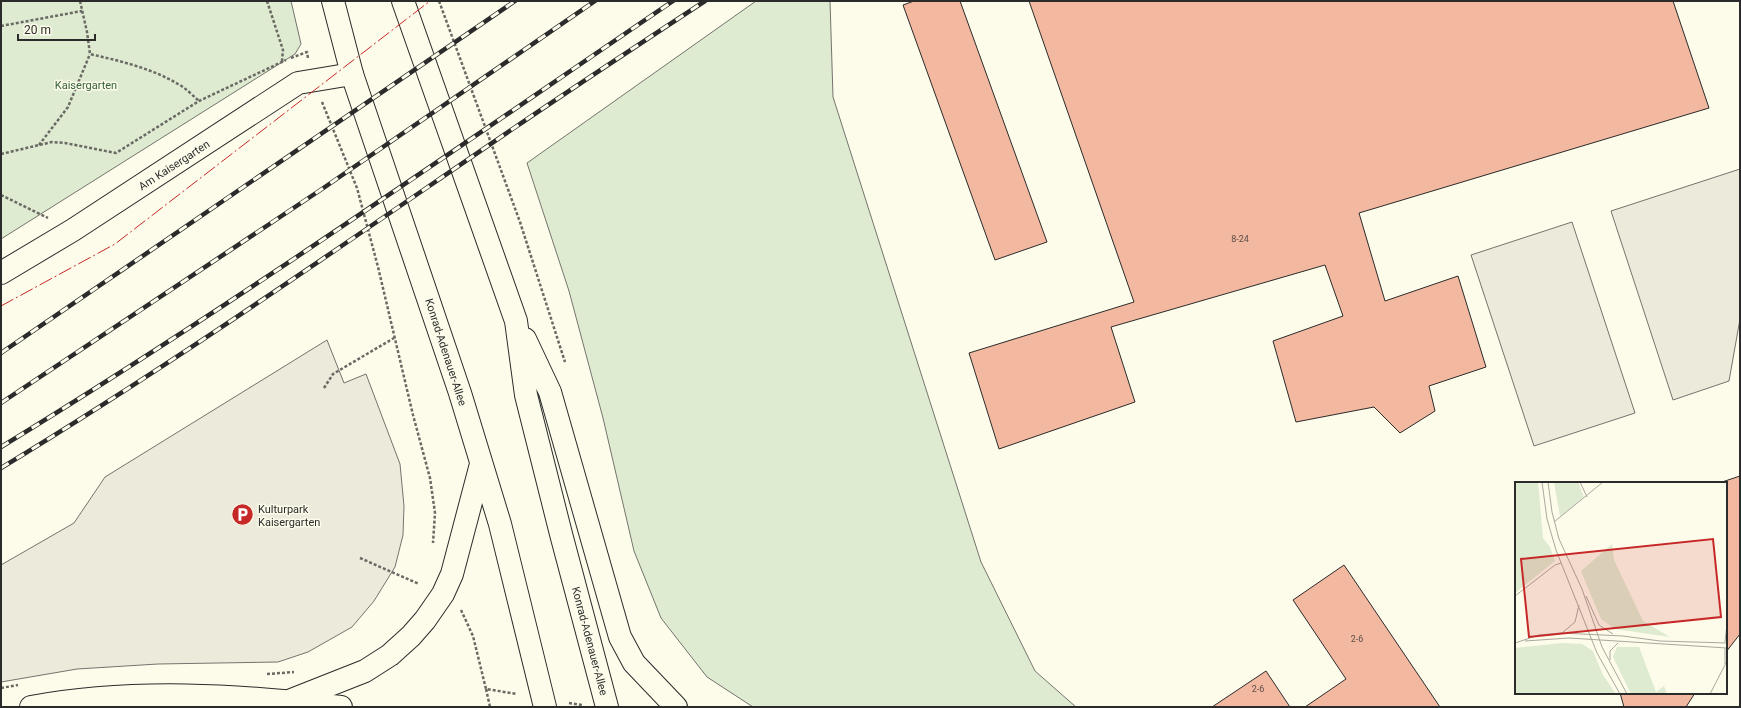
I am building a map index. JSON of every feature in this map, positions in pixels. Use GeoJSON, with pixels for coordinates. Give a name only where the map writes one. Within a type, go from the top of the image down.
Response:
{"type":"FeatureCollection","features":[{"type":"Feature","properties":{"kind":"main road","name":"Konrad-Adenauer-Allee"},"geometry":{"type":"LineString","coordinates":[[333,1],[352,74],[460,393],[500,524],[544,702]]}},
{"type":"Feature","properties":{"kind":"main road","name":"Konrad-Adenauer-Allee"},"geometry":{"type":"LineString","coordinates":[[403,1],[516,321],[526,395],[607,707]]}},
{"type":"Feature","properties":{"kind":"main road","name":"Am Kaisergarten"},"geometry":{"type":"LineString","coordinates":[[1,273],[73,230],[298,83],[352,74]]}},
{"type":"Feature","properties":{"kind":"main road"},"geometry":{"type":"LineString","coordinates":[[516,321],[550,392],[620,637],[634,663],[676,707]]}},
{"type":"Feature","properties":{"kind":"main road"},"geometry":{"type":"LineString","coordinates":[[289,701],[366,671],[390,655],[411,636],[425,620],[443,594],[452,574],[481,464]]}},
{"type":"Feature","properties":{"kind":"main road"},"geometry":{"type":"LineString","coordinates":[[31,707],[146,696],[216,697],[289,701],[341,707]]}},
{"type":"Feature","properties":{"kind":"path"},"geometry":{"type":"LineString","coordinates":[[39,145],[68,107],[90,54],[80,1]]}},
{"type":"Feature","properties":{"kind":"path"},"geometry":{"type":"LineString","coordinates":[[267,1],[283,50],[282,61]]}},
{"type":"Feature","properties":{"kind":"path"},"geometry":{"type":"LineString","coordinates":[[1,26],[82,11]]}},
{"type":"Feature","properties":{"kind":"path"},"geometry":{"type":"LineString","coordinates":[[1,154],[52,142],[65,143],[116,153],[200,101],[282,61],[307,52],[314,80],[325,110],[357,188],[430,478],[435,513],[432,550]]}},
{"type":"Feature","properties":{"kind":"path"},"geometry":{"type":"LineString","coordinates":[[90,54],[123,62],[153,72],[179,84],[200,101]]}},
{"type":"Feature","properties":{"kind":"path"},"geometry":{"type":"LineString","coordinates":[[1,195],[73,230]]}},
{"type":"Feature","properties":{"kind":"path"},"geometry":{"type":"LineString","coordinates":[[324,388],[333,374],[394,338]]}},
{"type":"Feature","properties":{"kind":"path"},"geometry":{"type":"LineString","coordinates":[[360,558],[443,594],[461,610],[473,636],[490,707]]}},
{"type":"Feature","properties":{"kind":"path"},"geometry":{"type":"LineString","coordinates":[[261,674],[299,671]]}},
{"type":"Feature","properties":{"kind":"path"},"geometry":{"type":"LineString","coordinates":[[1,688],[23,685]]}},
{"type":"Feature","properties":{"kind":"path"},"geometry":{"type":"LineString","coordinates":[[486,689],[544,702],[584,706]]}},
{"type":"Feature","properties":{"kind":"green space","name":"Kaisergarten"},"geometry":{"type":"Polygon","coordinates":[[[1,1],[291,1],[301,44],[295,54],[1,239],[1,1]]]}},
{"type":"Feature","properties":{"kind":"green space"},"geometry":{"type":"Polygon","coordinates":[[[756,1],[830,1],[833,97],[981,562],[1035,671],[1076,707],[753,707],[707,677],[661,618],[634,551],[603,418],[569,291],[527,163],[756,1]]]}},
{"type":"Feature","properties":{"kind":"shaded area"},"geometry":{"type":"Polygon","coordinates":[[[1740,169],[1740,319],[1729,381],[1673,400],[1611,211],[1740,169]]]}},
{"type":"Feature","properties":{"kind":"shaded area"},"geometry":{"type":"Polygon","coordinates":[[[1572,222],[1635,413],[1534,446],[1471,255],[1572,222]]]}},
{"type":"Feature","properties":{"kind":"shaded area","name":"Kulturpark Kaisergarten"},"geometry":{"type":"Polygon","coordinates":[[[327,340],[344,383],[366,374],[400,464],[404,506],[403,535],[395,567],[374,601],[352,627],[308,652],[278,662],[158,664],[77,669],[1,682],[1,565],[74,523],[105,477],[327,340]]]}},
{"type":"Feature","properties":{"kind":"building"},"geometry":{"type":"Polygon","coordinates":[[[914,1],[960,1],[1047,242],[995,260],[903,5],[914,1]]]}},
{"type":"Feature","properties":{"kind":"building"},"geometry":{"type":"Polygon","coordinates":[[[1029,1],[1673,1],[1709,108],[1359,213],[1385,301],[1458,276],[1486,367],[1429,386],[1435,411],[1400,433],[1374,407],[1296,422],[1273,341],[1343,316],[1325,265],[1111,327],[1135,402],[999,449],[969,353],[1134,302],[1029,1]]]}},
{"type":"Feature","properties":{"kind":"building"},"geometry":{"type":"Polygon","coordinates":[[[1740,476],[1740,634],[1727,651],[1727,482],[1722,482],[1740,476]]]}},
{"type":"Feature","properties":{"kind":"building"},"geometry":{"type":"Polygon","coordinates":[[[1344,565],[1440,707],[1305,707],[1346,679],[1293,600],[1344,565]]]}},
{"type":"Feature","properties":{"kind":"building"},"geometry":{"type":"Polygon","coordinates":[[[1266,671],[1290,707],[1212,707],[1266,671]]]}},
{"type":"Feature","properties":{"kind":"building"},"geometry":{"type":"Polygon","coordinates":[[[1620,694],[1694,694],[1686,707],[1624,707],[1620,694]]]}},
{"type":"Feature","properties":{"kind":"railway"},"geometry":{"type":"LineString","coordinates":[[1,353],[515,1]]}},
{"type":"Feature","properties":{"kind":"railway"},"geometry":{"type":"LineString","coordinates":[[1,403],[322,189],[595,1]]}},
{"type":"Feature","properties":{"kind":"railway"},"geometry":{"type":"LineString","coordinates":[[1,447],[87,394],[256,284],[673,1]]}},
{"type":"Feature","properties":{"kind":"railway"},"geometry":{"type":"LineString","coordinates":[[1,468],[66,428],[195,344],[323,259],[609,64],[705,1]]}},
{"type":"Feature","properties":{"kind":"power"},"geometry":{"type":"LineString","coordinates":[[1,306],[115,244],[430,1]]}},
{"type":"Feature","properties":{"kind":"place","name":"Kulturpark Kaisergarten"},"geometry":{"type":"Point","coordinates":[242,515]}}]}
